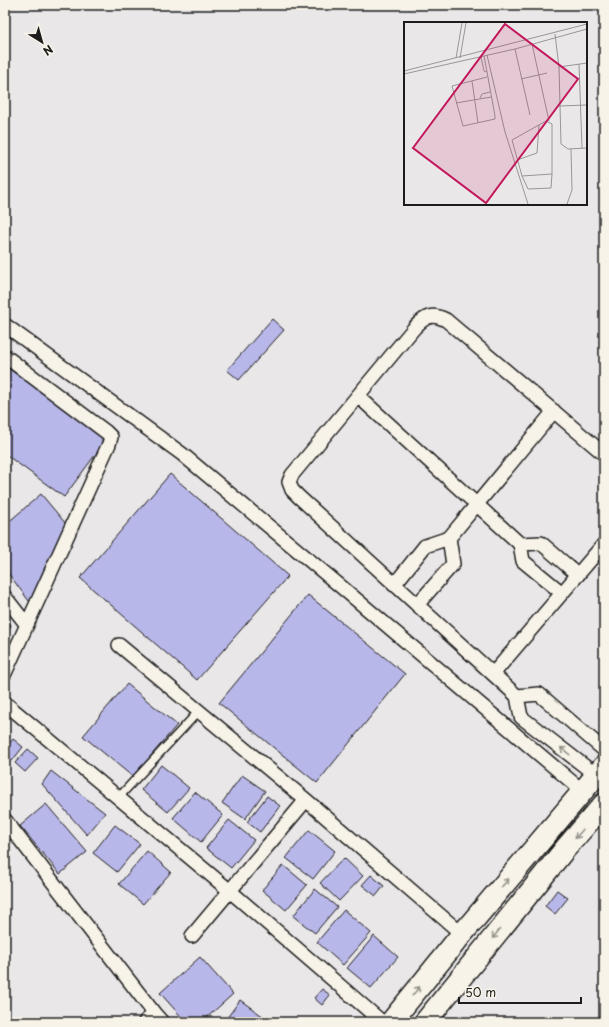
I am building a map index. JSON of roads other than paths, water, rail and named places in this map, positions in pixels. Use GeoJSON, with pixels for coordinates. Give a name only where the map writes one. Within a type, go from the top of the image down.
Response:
{"type":"FeatureCollection","features":[{"type":"Feature","properties":{"kind":"main road"},"geometry":{"type":"LineString","coordinates":[[391,1022],[462,934],[595,777]]}},
{"type":"Feature","properties":{"kind":"main road"},"geometry":{"type":"LineString","coordinates":[[425,1022],[604,804]]}},
{"type":"Feature","properties":{"kind":"street"},"geometry":{"type":"LineString","coordinates":[[5,325],[182,454],[579,788],[595,777],[521,717],[517,696],[299,497],[292,490],[289,482],[292,475],[415,327],[421,321],[430,316],[438,316],[446,320],[604,454]]}},
{"type":"Feature","properties":{"kind":"street"},"geometry":{"type":"LineString","coordinates":[[5,356],[106,432],[110,438],[109,444],[5,673]]}},
{"type":"Feature","properties":{"kind":"street"},"geometry":{"type":"LineString","coordinates":[[358,396],[520,544],[523,561],[562,593]]}},
{"type":"Feature","properties":{"kind":"street"},"geometry":{"type":"LineString","coordinates":[[394,584],[425,546],[449,538],[476,503],[554,411]]}},
{"type":"Feature","properties":{"kind":"street"},"geometry":{"type":"LineString","coordinates":[[417,605],[452,564],[449,538]]}},
{"type":"Feature","properties":{"kind":"street"},"geometry":{"type":"LineString","coordinates":[[520,544],[540,543],[578,575]]}},
{"type":"Feature","properties":{"kind":"street"},"geometry":{"type":"LineString","coordinates":[[493,674],[604,544]]}},
{"type":"Feature","properties":{"kind":"street"},"geometry":{"type":"LineString","coordinates":[[5,597],[27,625]]}},
{"type":"Feature","properties":{"kind":"street"},"geometry":{"type":"LineString","coordinates":[[119,645],[306,800],[462,934]]}},
{"type":"Feature","properties":{"kind":"street"},"geometry":{"type":"LineString","coordinates":[[517,696],[539,694],[604,750]]}},
{"type":"Feature","properties":{"kind":"street"},"geometry":{"type":"LineString","coordinates":[[5,703],[230,891],[382,1022]]}},
{"type":"Feature","properties":{"kind":"street"},"geometry":{"type":"LineString","coordinates":[[192,936],[306,800]]}},
{"type":"Feature","properties":{"kind":"street"},"geometry":{"type":"LineString","coordinates":[[5,820],[158,1017],[144,1022]]}},
{"type":"Feature","properties":{"kind":"lane"},"geometry":{"type":"LineString","coordinates":[[118,798],[199,710]]}}]}
